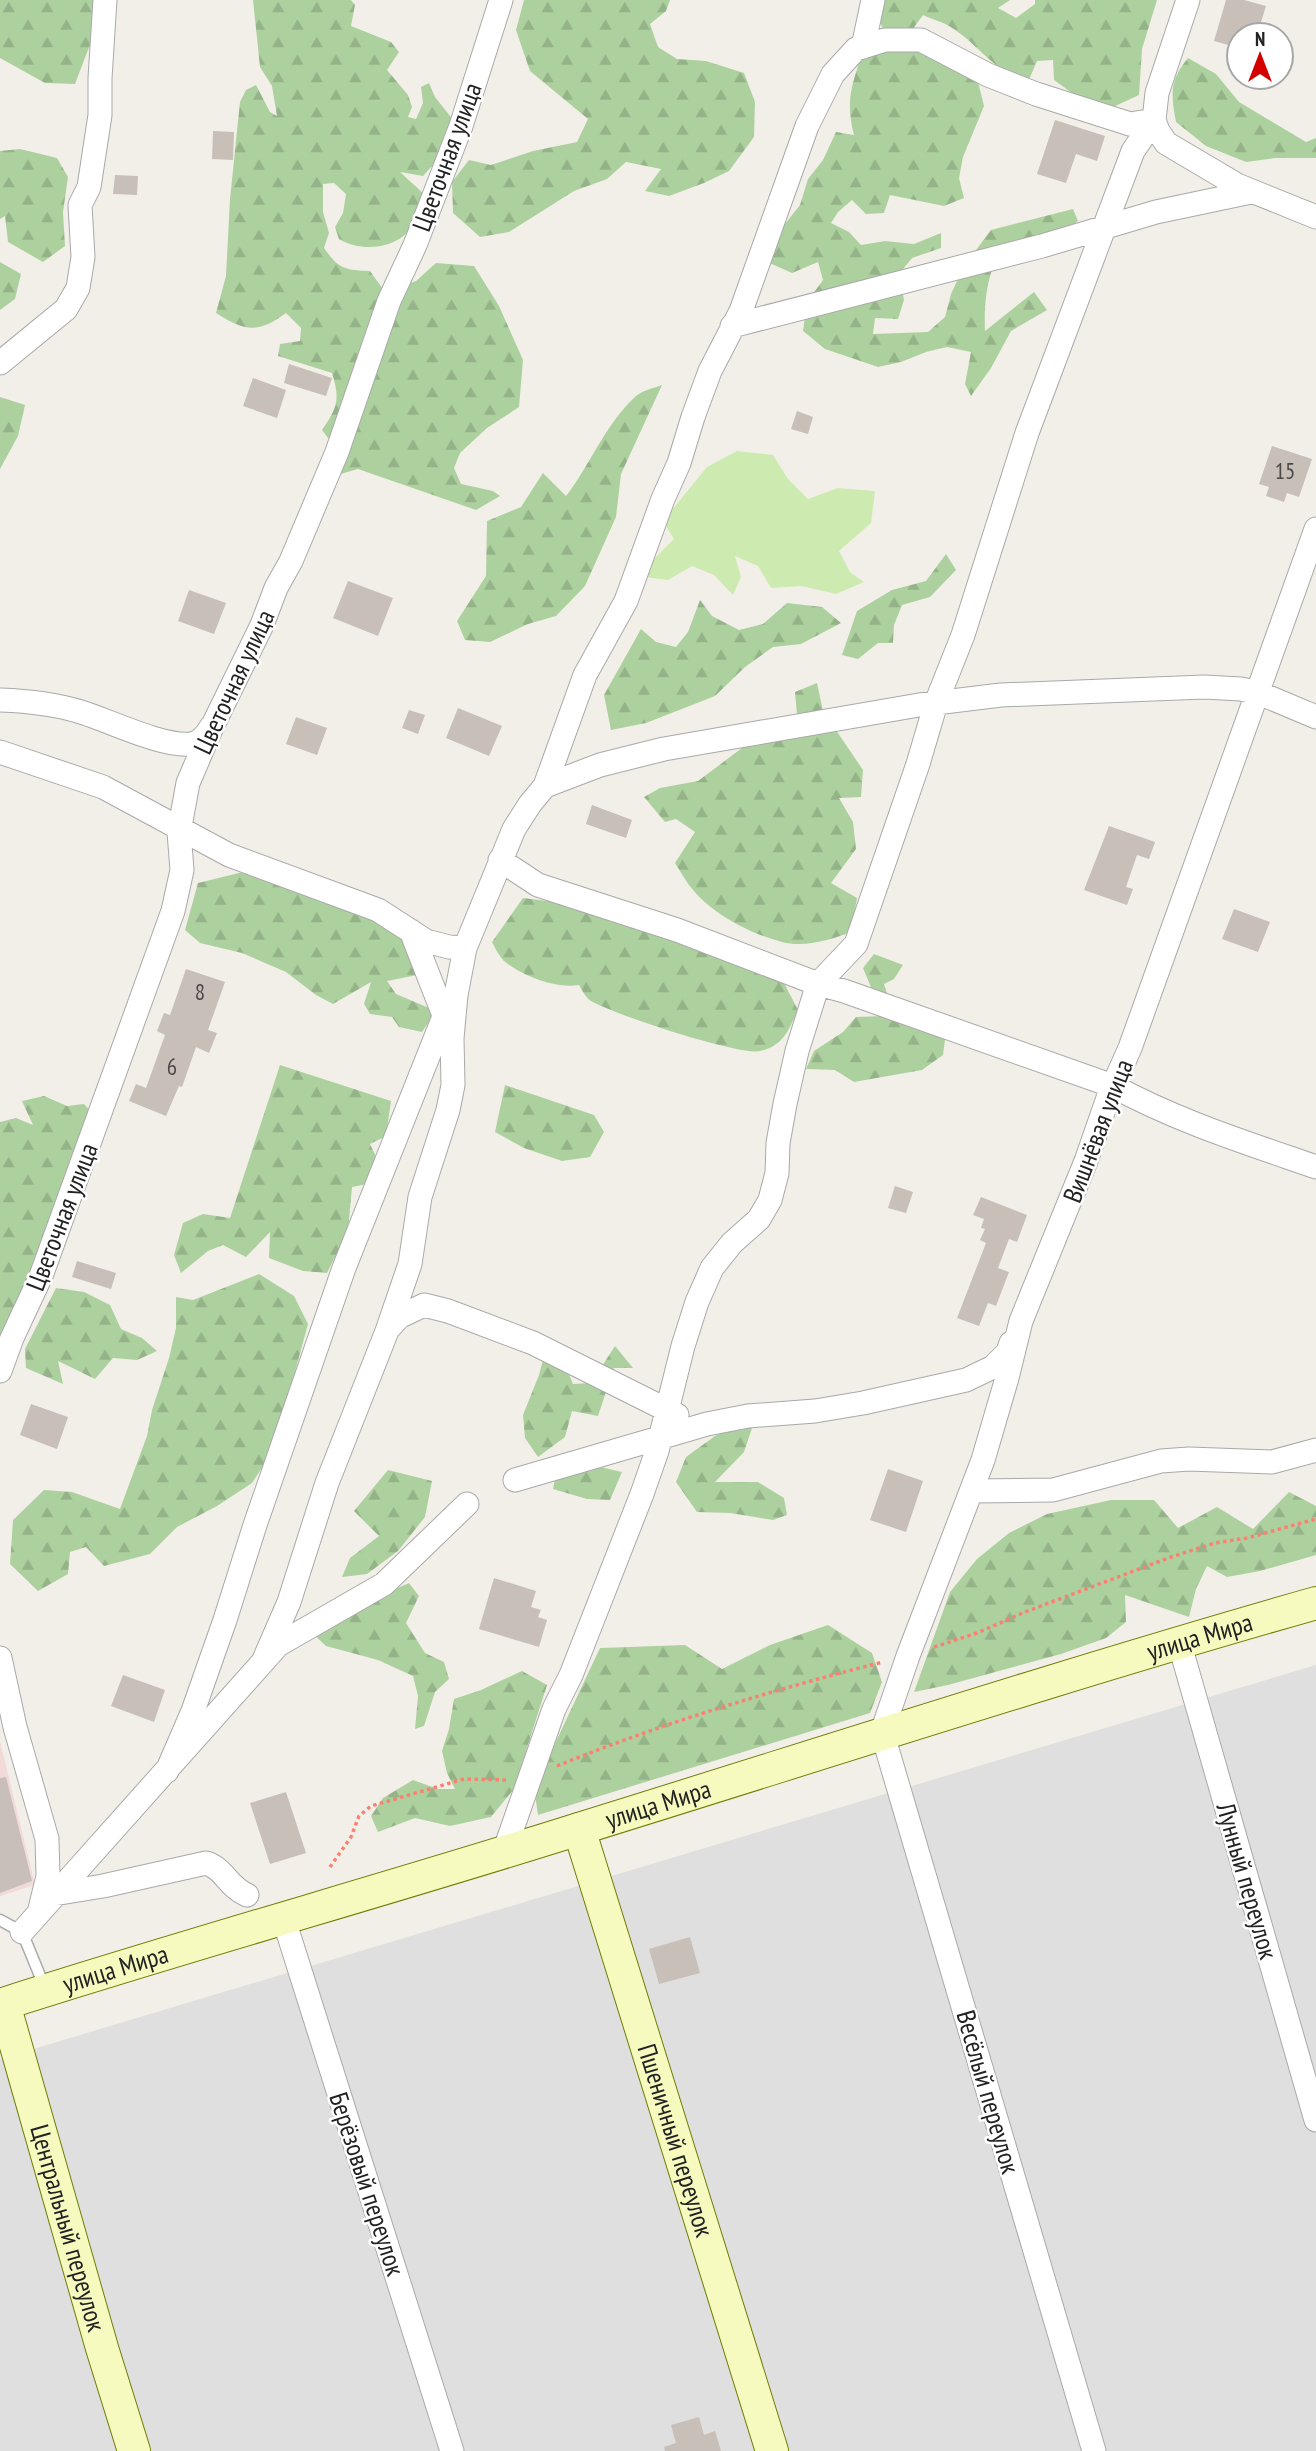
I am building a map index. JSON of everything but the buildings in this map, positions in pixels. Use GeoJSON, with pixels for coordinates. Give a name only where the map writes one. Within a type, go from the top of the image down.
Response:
{"type":"FeatureCollection","features":[{"type":"Feature","properties":{"kind":"main road","name":"улица Мира"},"geometry":{"type":"LineString","coordinates":[[2,2004],[505,1852],[882,1732],[1316,1603]]}},
{"type":"Feature","properties":{"kind":"main road","name":"Пшеничный переулок"},"geometry":{"type":"LineString","coordinates":[[579,1829],[772,2451]]}},
{"type":"Feature","properties":{"kind":"main road","name":"Центральный переулок"},"geometry":{"type":"LineString","coordinates":[[2,2004],[134,2451]]}},
{"type":"Feature","properties":{"kind":"street"},"geometry":{"type":"LineString","coordinates":[[0,363],[66,309],[78,288],[83,257],[80,205],[89,187],[100,115],[105,0]]}},
{"type":"Feature","properties":{"kind":"street","name":"Цветочная улица"},"geometry":{"type":"LineString","coordinates":[[0,1371],[41,1276],[102,1113],[139,1000],[162,946],[182,870],[179,828],[188,783],[262,625],[276,588],[291,561],[337,452],[389,301],[415,245],[461,126],[501,0]]}},
{"type":"Feature","properties":{"kind":"street"},"geometry":{"type":"LineString","coordinates":[[863,47],[873,0]]}},
{"type":"Feature","properties":{"kind":"street"},"geometry":{"type":"LineString","coordinates":[[1188,0],[1157,93],[1154,120],[1158,131],[1167,143],[1251,192],[1316,217]]}},
{"type":"Feature","properties":{"kind":"street"},"geometry":{"type":"LineString","coordinates":[[262,1662],[289,1602],[327,1483],[387,1331],[410,1264],[420,1198],[448,1110],[453,1085],[452,1038],[465,948],[514,829],[545,786],[584,675],[626,601],[679,463],[692,416],[710,371],[741,311],[807,126],[833,74],[856,49],[885,40],[921,40],[988,75],[1036,94],[1130,124],[1154,120]]}},
{"type":"Feature","properties":{"kind":"street"},"geometry":{"type":"LineString","coordinates":[[505,1852],[554,1709],[571,1675],[642,1494],[687,1335],[712,1268],[732,1243],[759,1219],[770,1199],[777,1173],[778,1143],[794,1064],[818,985],[856,944],[918,764],[936,703],[963,635],[1027,433],[1133,151],[1154,120]]}},
{"type":"Feature","properties":{"kind":"street"},"geometry":{"type":"LineString","coordinates":[[732,326],[872,291],[1156,212],[1251,192]]}},
{"type":"Feature","properties":{"kind":"street","name":"Вишнёвая улица"},"geometry":{"type":"LineString","coordinates":[[882,1732],[908,1656],[972,1491],[1007,1378],[1021,1321],[1139,1024],[1316,529]]}},
{"type":"Feature","properties":{"kind":"street"},"geometry":{"type":"LineString","coordinates":[[545,786],[600,765],[664,749],[936,703],[1001,695],[1205,687],[1241,689],[1259,693],[1316,717]]}},
{"type":"Feature","properties":{"kind":"street"},"geometry":{"type":"LineString","coordinates":[[0,700],[45,704],[78,711],[144,735],[187,744],[196,743],[212,727]]}},
{"type":"Feature","properties":{"kind":"street"},"geometry":{"type":"LineString","coordinates":[[0,752],[103,788],[229,855],[377,910],[426,941],[465,948]]}},
{"type":"Feature","properties":{"kind":"street"},"geometry":{"type":"LineString","coordinates":[[500,860],[538,885],[677,930],[818,985],[844,991],[1113,1086],[1142,1102],[1221,1134],[1316,1167]]}},
{"type":"Feature","properties":{"kind":"street"},"geometry":{"type":"LineString","coordinates":[[411,931],[452,1038]]}},
{"type":"Feature","properties":{"kind":"street"},"geometry":{"type":"LineString","coordinates":[[167,1771],[193,1711],[344,1268],[445,1014]]}},
{"type":"Feature","properties":{"kind":"street"},"geometry":{"type":"LineString","coordinates":[[387,1331],[399,1317],[424,1305],[447,1311],[533,1343],[679,1417],[707,1424]]}},
{"type":"Feature","properties":{"kind":"street"},"geometry":{"type":"LineString","coordinates":[[515,1480],[707,1424],[748,1416],[863,1403],[966,1380],[993,1367],[1007,1352],[1021,1321]]}},
{"type":"Feature","properties":{"kind":"street"},"geometry":{"type":"LineString","coordinates":[[972,1491],[1053,1490],[1161,1461],[1189,1459],[1272,1462],[1316,1451]]}},
{"type":"Feature","properties":{"kind":"street"},"geometry":{"type":"LineString","coordinates":[[22,1932],[278,1645],[384,1584],[467,1504]]}},
{"type":"Feature","properties":{"kind":"street","name":"Лунный переулок"},"geometry":{"type":"LineString","coordinates":[[1179,1642],[1316,2120]]}},
{"type":"Feature","properties":{"kind":"street"},"geometry":{"type":"LineString","coordinates":[[0,1658],[15,1727],[47,1839],[47,1902]]}},
{"type":"Feature","properties":{"kind":"street","name":"Весёлый переулок"},"geometry":{"type":"LineString","coordinates":[[882,1732],[1094,2451]]}},
{"type":"Feature","properties":{"kind":"street"},"geometry":{"type":"LineString","coordinates":[[47,1902],[103,1886],[206,1863],[216,1866],[233,1889],[247,1895]]}},
{"type":"Feature","properties":{"kind":"street","name":"Берёзовый переулок"},"geometry":{"type":"LineString","coordinates":[[283,1917],[452,2451]]}},
{"type":"Feature","properties":{"kind":"lane"},"geometry":{"type":"LineString","coordinates":[[0,1920],[22,1932],[46,1990]]}},
{"type":"Feature","properties":{"kind":"path"},"geometry":{"type":"LineString","coordinates":[[330,1867],[351,1836],[359,1816],[370,1806],[464,1779],[530,1778],[643,1733],[757,1695],[908,1656],[976,1633],[1171,1557],[1214,1543],[1247,1538],[1316,1519]]}},
{"type":"Feature","properties":{"kind":"shaded area"},"geometry":{"type":"Polygon","coordinates":[[[1316,1665],[1316,2451],[0,2451],[0,2059],[1316,1665]]]}},
{"type":"Feature","properties":{"kind":"shaded area"},"geometry":{"type":"Polygon","coordinates":[[[0,1741],[35,1885],[0,1896],[0,1741]]]}},
{"type":"Feature","properties":{"kind":"green space"},"geometry":{"type":"Polygon","coordinates":[[[0,0],[99,0],[91,42],[75,84],[45,83],[0,58],[0,0]]]}},
{"type":"Feature","properties":{"kind":"green space"},"geometry":{"type":"Polygon","coordinates":[[[253,0],[351,0],[355,5],[351,26],[391,42],[399,52],[387,70],[408,95],[412,107],[408,117],[416,119],[423,103],[421,87],[429,83],[435,97],[454,121],[442,167],[431,167],[423,176],[400,172],[424,194],[417,219],[406,234],[389,244],[368,247],[339,239],[335,227],[343,213],[346,194],[334,183],[323,184],[323,212],[329,233],[324,248],[343,267],[370,271],[385,292],[416,281],[436,263],[474,266],[499,306],[523,360],[519,407],[487,428],[460,453],[454,468],[461,484],[493,491],[500,496],[476,510],[358,469],[337,475],[331,442],[322,430],[336,403],[332,373],[278,356],[280,344],[300,341],[301,328],[286,313],[267,324],[251,328],[235,324],[216,313],[226,276],[230,199],[240,102],[246,90],[256,85],[270,112],[277,116],[272,86],[260,67],[253,0]]]}},
{"type":"Feature","properties":{"kind":"green space"},"geometry":{"type":"Polygon","coordinates":[[[524,0],[670,0],[666,11],[650,24],[658,47],[677,59],[706,61],[744,73],[755,102],[754,137],[729,171],[669,196],[645,191],[661,169],[626,162],[607,179],[574,191],[509,232],[480,237],[453,213],[452,182],[469,160],[491,165],[533,151],[577,142],[588,119],[530,71],[516,30],[524,0]]]}},
{"type":"Feature","properties":{"kind":"green space"},"geometry":{"type":"Polygon","coordinates":[[[881,0],[1010,0],[998,8],[1016,18],[1035,4],[1035,0],[1157,0],[1142,49],[1139,95],[1111,108],[1079,98],[1054,80],[1053,60],[1037,61],[1028,82],[995,64],[949,26],[923,15],[910,33],[883,29],[875,10],[881,0]]]}},
{"type":"Feature","properties":{"kind":"green space"},"geometry":{"type":"Polygon","coordinates":[[[920,48],[976,74],[984,106],[963,157],[959,178],[964,198],[944,206],[890,195],[884,213],[866,214],[852,200],[838,212],[831,223],[849,232],[861,245],[885,241],[914,244],[941,233],[941,248],[912,258],[899,274],[904,300],[898,319],[875,318],[873,334],[928,332],[945,317],[951,294],[964,266],[991,230],[1073,209],[1078,221],[1061,233],[996,259],[986,294],[985,331],[1034,292],[1047,310],[1011,331],[991,368],[971,396],[965,384],[971,352],[947,347],[878,367],[825,349],[803,331],[807,302],[823,280],[818,262],[792,273],[765,261],[781,229],[800,205],[808,179],[823,160],[836,132],[854,135],[850,102],[863,51],[920,48]]]}},
{"type":"Feature","properties":{"kind":"green space"},"geometry":{"type":"Polygon","coordinates":[[[1188,58],[1216,74],[1225,85],[1225,91],[1230,91],[1239,102],[1306,142],[1316,138],[1316,158],[1275,158],[1246,162],[1206,146],[1176,122],[1173,89],[1188,58]]]}},
{"type":"Feature","properties":{"kind":"green space"},"geometry":{"type":"Polygon","coordinates":[[[20,149],[57,158],[68,177],[63,212],[65,246],[43,262],[8,242],[5,216],[0,219],[0,151],[20,149]]]}},
{"type":"Feature","properties":{"kind":"green space"},"geometry":{"type":"Polygon","coordinates":[[[0,262],[21,274],[15,299],[0,310],[0,262]]]}},
{"type":"Feature","properties":{"kind":"green space"},"geometry":{"type":"Polygon","coordinates":[[[662,385],[621,474],[616,517],[585,586],[556,616],[528,624],[490,642],[465,640],[457,621],[486,576],[487,521],[521,507],[543,473],[566,496],[625,407],[639,394],[662,385]]]}},
{"type":"Feature","properties":{"kind":"green space"},"geometry":{"type":"Polygon","coordinates":[[[0,397],[25,405],[18,436],[0,469],[0,397]]]}},
{"type":"Feature","properties":{"kind":"green space"},"geometry":{"type":"Polygon","coordinates":[[[737,451],[773,455],[788,479],[808,499],[838,488],[875,491],[871,523],[839,551],[850,572],[864,582],[836,594],[801,586],[771,588],[758,566],[735,556],[741,577],[733,595],[714,575],[692,566],[668,580],[645,577],[650,563],[674,539],[663,521],[707,467],[737,451]]]}},
{"type":"Feature","properties":{"kind":"green space"},"geometry":{"type":"Polygon","coordinates":[[[946,554],[956,570],[930,597],[902,605],[894,625],[893,643],[878,643],[858,659],[842,655],[857,611],[892,590],[926,581],[946,554]]]}},
{"type":"Feature","properties":{"kind":"green space"},"geometry":{"type":"Polygon","coordinates":[[[700,600],[712,616],[739,630],[763,624],[787,603],[822,607],[841,623],[801,644],[773,647],[745,667],[715,696],[646,723],[611,730],[604,695],[641,629],[656,642],[676,647],[688,632],[700,600]]]}},
{"type":"Feature","properties":{"kind":"green space"},"geometry":{"type":"Polygon","coordinates":[[[817,683],[823,711],[863,770],[861,797],[839,798],[853,822],[856,849],[831,883],[857,898],[851,932],[817,942],[790,944],[746,929],[711,908],[690,887],[675,863],[695,832],[676,819],[665,822],[644,797],[660,788],[698,781],[746,745],[771,735],[797,714],[795,692],[817,683]]]}},
{"type":"Feature","properties":{"kind":"green space"},"geometry":{"type":"Polygon","coordinates":[[[239,873],[281,873],[406,935],[417,975],[387,981],[396,994],[436,1011],[422,1032],[399,1027],[392,1017],[370,1014],[364,1004],[371,982],[333,1004],[316,995],[286,972],[242,953],[200,943],[185,930],[198,883],[239,873]]]}},
{"type":"Feature","properties":{"kind":"green space"},"geometry":{"type":"Polygon","coordinates":[[[523,898],[563,903],[603,919],[723,957],[784,983],[798,1010],[780,1041],[768,1049],[748,1051],[676,1033],[604,1007],[589,1000],[579,985],[560,985],[540,980],[511,967],[500,957],[492,942],[523,898]]]}},
{"type":"Feature","properties":{"kind":"green space"},"geometry":{"type":"Polygon","coordinates":[[[874,954],[903,965],[894,979],[884,984],[892,1008],[946,1032],[943,1055],[922,1070],[854,1082],[835,1070],[806,1069],[814,1051],[843,1032],[856,1017],[883,1016],[863,968],[874,954]]]}},
{"type":"Feature","properties":{"kind":"green space"},"geometry":{"type":"Polygon","coordinates":[[[280,1065],[391,1101],[386,1136],[370,1144],[380,1165],[367,1184],[352,1187],[348,1231],[327,1273],[303,1271],[269,1258],[270,1232],[246,1257],[223,1245],[208,1251],[181,1273],[174,1255],[183,1223],[203,1214],[230,1218],[280,1065]]]}},
{"type":"Feature","properties":{"kind":"green space"},"geometry":{"type":"Polygon","coordinates":[[[505,1085],[594,1115],[604,1132],[590,1157],[562,1161],[524,1148],[495,1132],[505,1085]]]}},
{"type":"Feature","properties":{"kind":"green space"},"geometry":{"type":"Polygon","coordinates":[[[44,1096],[67,1106],[84,1104],[94,1115],[58,1216],[0,1344],[0,1122],[16,1118],[33,1125],[22,1101],[44,1096]]]}},
{"type":"Feature","properties":{"kind":"green space"},"geometry":{"type":"Polygon","coordinates":[[[259,1274],[294,1296],[308,1324],[296,1368],[285,1432],[252,1483],[217,1506],[177,1527],[150,1554],[104,1566],[86,1547],[70,1552],[68,1574],[38,1591],[10,1564],[13,1520],[44,1490],[72,1492],[120,1509],[147,1436],[152,1410],[169,1358],[176,1328],[176,1297],[193,1300],[259,1274]]]}},
{"type":"Feature","properties":{"kind":"green space"},"geometry":{"type":"Polygon","coordinates":[[[56,1288],[84,1292],[110,1305],[121,1329],[142,1338],[157,1351],[137,1360],[113,1358],[95,1379],[58,1361],[63,1384],[26,1368],[25,1349],[56,1288]]]}},
{"type":"Feature","properties":{"kind":"green space"},"geometry":{"type":"Polygon","coordinates":[[[615,1346],[633,1368],[614,1368],[598,1416],[572,1411],[565,1437],[538,1457],[525,1438],[523,1415],[546,1349],[563,1360],[573,1384],[591,1383],[615,1346]]]}},
{"type":"Feature","properties":{"kind":"green space"},"geometry":{"type":"Polygon","coordinates":[[[755,1419],[744,1452],[715,1482],[758,1482],[784,1498],[787,1515],[773,1520],[730,1513],[697,1512],[676,1482],[686,1457],[715,1436],[755,1419]]]}},
{"type":"Feature","properties":{"kind":"green space"},"geometry":{"type":"Polygon","coordinates":[[[596,1466],[622,1472],[610,1500],[587,1499],[553,1489],[555,1479],[596,1466]]]}},
{"type":"Feature","properties":{"kind":"green space"},"geometry":{"type":"Polygon","coordinates":[[[388,1470],[432,1481],[425,1517],[398,1551],[367,1574],[342,1577],[350,1558],[379,1536],[354,1511],[388,1470]]]}},
{"type":"Feature","properties":{"kind":"green space"},"geometry":{"type":"Polygon","coordinates":[[[1289,1492],[1316,1506],[1316,1555],[1227,1577],[1207,1566],[1196,1589],[1189,1617],[1125,1595],[1126,1622],[1106,1638],[1061,1654],[914,1692],[950,1592],[977,1559],[1009,1533],[1047,1514],[1111,1500],[1154,1500],[1178,1528],[1217,1507],[1253,1529],[1289,1492]]]}},
{"type":"Feature","properties":{"kind":"green space"},"geometry":{"type":"Polygon","coordinates":[[[409,1583],[419,1596],[406,1623],[425,1653],[444,1662],[449,1679],[435,1692],[424,1726],[415,1729],[418,1696],[413,1676],[378,1660],[326,1646],[311,1632],[362,1604],[409,1583]]]}},
{"type":"Feature","properties":{"kind":"green space"},"geometry":{"type":"Polygon","coordinates":[[[828,1625],[872,1653],[882,1682],[870,1713],[538,1815],[534,1788],[600,1648],[685,1645],[722,1669],[770,1645],[828,1625]]]}},
{"type":"Feature","properties":{"kind":"green space"},"geometry":{"type":"Polygon","coordinates":[[[522,1671],[547,1685],[514,1789],[491,1817],[450,1826],[415,1818],[378,1832],[371,1816],[383,1798],[413,1780],[438,1789],[455,1789],[447,1773],[442,1751],[454,1699],[522,1671]]]}}]}
